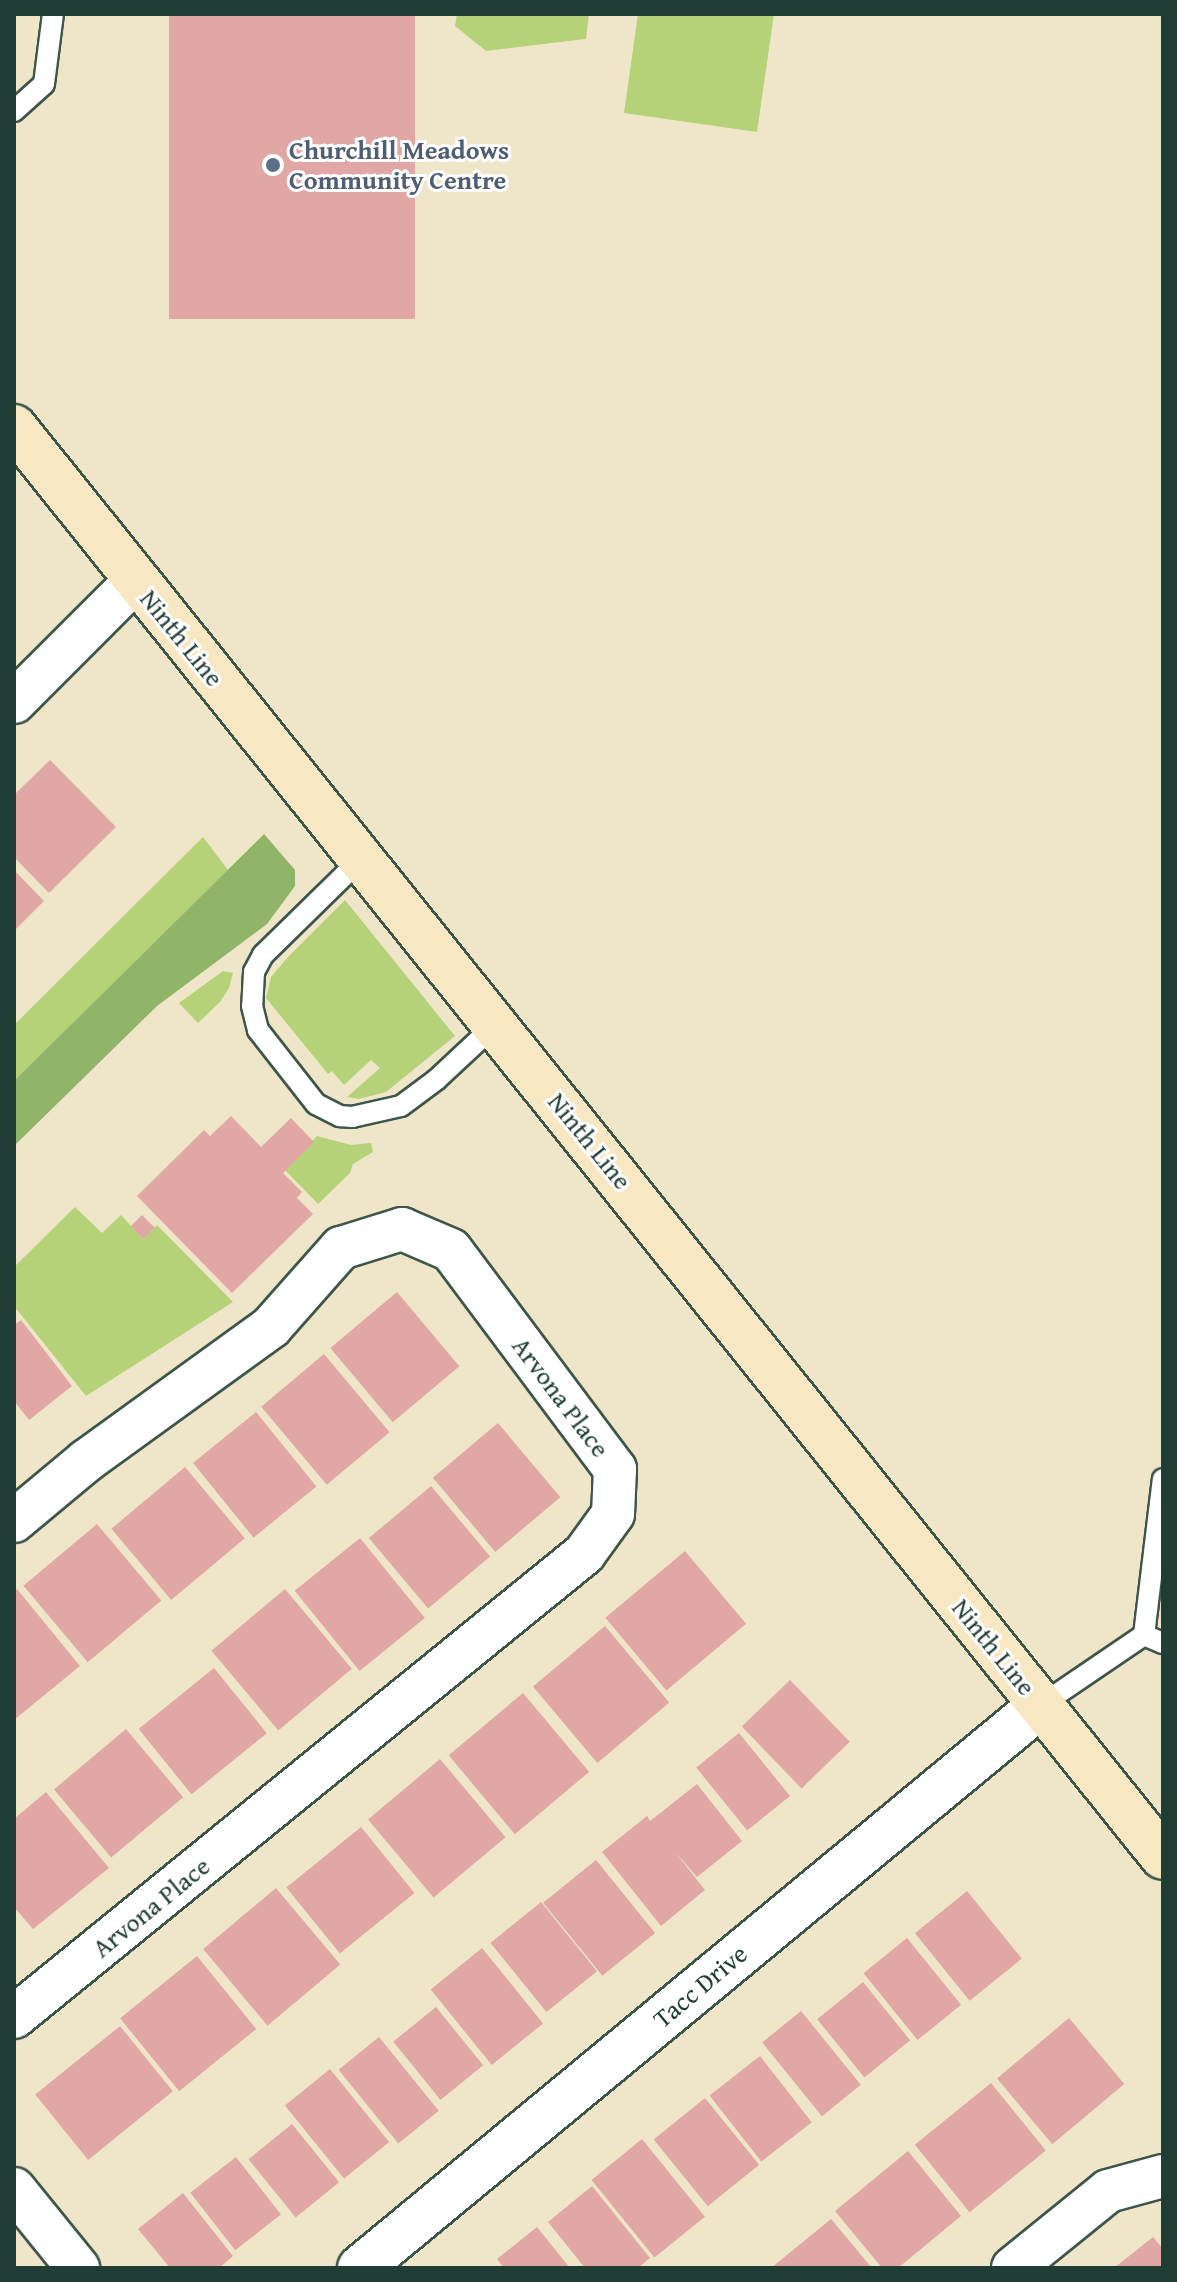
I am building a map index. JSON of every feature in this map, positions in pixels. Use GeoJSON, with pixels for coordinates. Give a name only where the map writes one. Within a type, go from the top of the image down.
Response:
{"type":"FeatureCollection","features":[{"type":"Feature","properties":{"kind":"main road","name":"Ninth Line"},"geometry":{"type":"LineString","coordinates":[[14,427],[1163,1857]]}},
{"type":"Feature","properties":{"kind":"street"},"geometry":{"type":"LineString","coordinates":[[14,702],[135,581]]}},
{"type":"Feature","properties":{"kind":"street","name":"Arvona Place"},"geometry":{"type":"LineString","coordinates":[[14,1521],[86,1461],[271,1327],[341,1248],[402,1229],[451,1250],[615,1469],[613,1514],[584,1554],[14,2017]]}},
{"type":"Feature","properties":{"kind":"street","name":"Tacc Drive"},"geometry":{"type":"LineString","coordinates":[[360,2268],[1041,1705]]}},
{"type":"Feature","properties":{"kind":"street"},"geometry":{"type":"LineString","coordinates":[[1013,2268],[1108,2191],[1163,2176]]}},
{"type":"Feature","properties":{"kind":"street"},"geometry":{"type":"LineString","coordinates":[[14,2189],[78,2268]]}},
{"type":"Feature","properties":{"kind":"lane"},"geometry":{"type":"LineString","coordinates":[[14,111],[44,84],[53,14]]}},
{"type":"Feature","properties":{"kind":"lane"},"geometry":{"type":"LineString","coordinates":[[362,858],[263,955],[254,972],[252,1006],[258,1030],[316,1104],[340,1116],[352,1117],[401,1106],[436,1080],[496,1024]]}},
{"type":"Feature","properties":{"kind":"lane"},"geometry":{"type":"LineString","coordinates":[[1041,1705],[1153,1639],[1163,1479]]}},
{"type":"Feature","properties":{"kind":"green space"},"geometry":{"type":"Polygon","coordinates":[[[457,14],[589,14],[586,39],[486,51],[455,26],[457,14]]]}},
{"type":"Feature","properties":{"kind":"green space"},"geometry":{"type":"Polygon","coordinates":[[[638,14],[774,14],[757,132],[624,113],[638,14]]]}},
{"type":"Feature","properties":{"kind":"green space"},"geometry":{"type":"Polygon","coordinates":[[[264,834],[295,870],[295,886],[267,924],[157,1006],[14,1146],[14,1081],[264,834]]]}},
{"type":"Feature","properties":{"kind":"green space"},"geometry":{"type":"Polygon","coordinates":[[[203,837],[228,870],[14,1081],[14,1025],[203,837]]]}},
{"type":"Feature","properties":{"kind":"green space"},"geometry":{"type":"Polygon","coordinates":[[[345,900],[455,1036],[386,1092],[359,1099],[347,1097],[380,1068],[371,1060],[344,1085],[332,1071],[328,1074],[266,998],[271,977],[345,900]]]}},
{"type":"Feature","properties":{"kind":"green space"},"geometry":{"type":"Polygon","coordinates":[[[223,971],[233,973],[229,988],[220,1002],[198,1023],[179,1003],[223,971]]]}},
{"type":"Feature","properties":{"kind":"green space"},"geometry":{"type":"Polygon","coordinates":[[[317,1136],[351,1145],[371,1143],[373,1152],[353,1164],[350,1173],[318,1204],[285,1170],[317,1136]]]}},
{"type":"Feature","properties":{"kind":"green space"},"geometry":{"type":"Polygon","coordinates":[[[75,1207],[102,1233],[121,1215],[143,1239],[157,1225],[233,1302],[86,1396],[14,1306],[14,1267],[75,1207]]]}},
{"type":"Feature","properties":{"kind":"building","name":"Churchill Meadows Community Centre"},"geometry":{"type":"Polygon","coordinates":[[[169,14],[415,14],[415,319],[169,319],[169,14]]]}},
{"type":"Feature","properties":{"kind":"building"},"geometry":{"type":"Polygon","coordinates":[[[50,760],[116,827],[49,893],[14,857],[14,795],[50,760]]]}},
{"type":"Feature","properties":{"kind":"building"},"geometry":{"type":"Polygon","coordinates":[[[14,870],[44,901],[14,931],[14,870]]]}},
{"type":"Feature","properties":{"kind":"building"},"geometry":{"type":"Polygon","coordinates":[[[231,1116],[261,1147],[291,1118],[314,1142],[283,1173],[302,1192],[297,1198],[313,1214],[232,1293],[137,1196],[204,1130],[210,1136],[231,1116]]]}},
{"type":"Feature","properties":{"kind":"building"},"geometry":{"type":"Polygon","coordinates":[[[142,1215],[155,1228],[143,1239],[131,1226],[142,1215]]]}},
{"type":"Feature","properties":{"kind":"building"},"geometry":{"type":"Polygon","coordinates":[[[397,1292],[459,1366],[393,1422],[330,1348],[397,1292]]]}},
{"type":"Feature","properties":{"kind":"building"},"geometry":{"type":"Polygon","coordinates":[[[21,1320],[72,1386],[29,1420],[14,1401],[14,1325],[21,1320]]]}},
{"type":"Feature","properties":{"kind":"building"},"geometry":{"type":"Polygon","coordinates":[[[324,1354],[390,1432],[327,1485],[261,1407],[324,1354]]]}},
{"type":"Feature","properties":{"kind":"building"},"geometry":{"type":"Polygon","coordinates":[[[256,1412],[316,1487],[253,1538],[193,1463],[256,1412]]]}},
{"type":"Feature","properties":{"kind":"building"},"geometry":{"type":"Polygon","coordinates":[[[498,1423],[560,1497],[495,1552],[433,1478],[498,1423]]]}},
{"type":"Feature","properties":{"kind":"building"},"geometry":{"type":"Polygon","coordinates":[[[185,1467],[245,1538],[171,1600],[111,1529],[185,1467]]]}},
{"type":"Feature","properties":{"kind":"building"},"geometry":{"type":"Polygon","coordinates":[[[431,1486],[490,1556],[428,1609],[369,1538],[431,1486]]]}},
{"type":"Feature","properties":{"kind":"building"},"geometry":{"type":"Polygon","coordinates":[[[97,1524],[161,1601],[88,1662],[23,1586],[97,1524]]]}},
{"type":"Feature","properties":{"kind":"building"},"geometry":{"type":"Polygon","coordinates":[[[360,1538],[425,1618],[360,1671],[295,1591],[360,1538]]]}},
{"type":"Feature","properties":{"kind":"building"},"geometry":{"type":"Polygon","coordinates":[[[685,1551],[746,1624],[666,1691],[605,1618],[685,1551]]]}},
{"type":"Feature","properties":{"kind":"building"},"geometry":{"type":"Polygon","coordinates":[[[17,1589],[80,1666],[14,1720],[14,1592],[17,1589]]]}},
{"type":"Feature","properties":{"kind":"building"},"geometry":{"type":"Polygon","coordinates":[[[285,1589],[352,1669],[278,1730],[211,1651],[285,1589]]]}},
{"type":"Feature","properties":{"kind":"building"},"geometry":{"type":"Polygon","coordinates":[[[605,1626],[669,1703],[597,1763],[533,1686],[605,1626]]]}},
{"type":"Feature","properties":{"kind":"building"},"geometry":{"type":"Polygon","coordinates":[[[214,1668],[267,1733],[191,1794],[139,1729],[214,1668]]]}},
{"type":"Feature","properties":{"kind":"building"},"geometry":{"type":"Polygon","coordinates":[[[790,1680],[850,1742],[802,1788],[742,1727],[790,1680]]]}},
{"type":"Feature","properties":{"kind":"building"},"geometry":{"type":"Polygon","coordinates":[[[523,1693],[589,1772],[515,1834],[449,1755],[523,1693]]]}},
{"type":"Feature","properties":{"kind":"building"},"geometry":{"type":"Polygon","coordinates":[[[126,1729],[183,1797],[111,1858],[54,1789],[126,1729]]]}},
{"type":"Feature","properties":{"kind":"building"},"geometry":{"type":"Polygon","coordinates":[[[739,1733],[790,1796],[747,1831],[696,1768],[739,1733]]]}},
{"type":"Feature","properties":{"kind":"building"},"geometry":{"type":"Polygon","coordinates":[[[440,1759],[506,1837],[434,1898],[368,1819],[440,1759]]]}},
{"type":"Feature","properties":{"kind":"building"},"geometry":{"type":"Polygon","coordinates":[[[697,1784],[742,1841],[697,1877],[675,1852],[705,1890],[661,1926],[602,1852],[647,1816],[650,1821],[697,1784]]]}},
{"type":"Feature","properties":{"kind":"building"},"geometry":{"type":"Polygon","coordinates":[[[46,1792],[109,1868],[33,1929],[14,1907],[14,1819],[46,1792]]]}},
{"type":"Feature","properties":{"kind":"building"},"geometry":{"type":"Polygon","coordinates":[[[361,1827],[414,1893],[340,1953],[286,1887],[361,1827]]]}},
{"type":"Feature","properties":{"kind":"building"},"geometry":{"type":"Polygon","coordinates":[[[596,1860],[655,1933],[602,1976],[543,1903],[596,1860]]]}},
{"type":"Feature","properties":{"kind":"building"},"geometry":{"type":"Polygon","coordinates":[[[276,1888],[340,1965],[268,2026],[203,1949],[276,1888]]]}},
{"type":"Feature","properties":{"kind":"building"},"geometry":{"type":"Polygon","coordinates":[[[967,1891],[1022,1959],[970,2001],[915,1933],[967,1891]]]}},
{"type":"Feature","properties":{"kind":"building"},"geometry":{"type":"Polygon","coordinates":[[[541,1902],[597,1971],[546,2012],[490,1943],[541,1902]]]}},
{"type":"Feature","properties":{"kind":"building"},"geometry":{"type":"Polygon","coordinates":[[[907,1938],[961,2005],[918,2040],[863,1973],[907,1938]]]}},
{"type":"Feature","properties":{"kind":"building"},"geometry":{"type":"Polygon","coordinates":[[[482,1948],[543,2023],[492,2065],[431,1990],[482,1948]]]}},
{"type":"Feature","properties":{"kind":"building"},"geometry":{"type":"Polygon","coordinates":[[[197,1956],[256,2029],[179,2091],[120,2018],[197,1956]]]}},
{"type":"Feature","properties":{"kind":"building"},"geometry":{"type":"Polygon","coordinates":[[[863,1982],[910,2040],[864,2077],[817,2019],[863,1982]]]}},
{"type":"Feature","properties":{"kind":"building"},"geometry":{"type":"Polygon","coordinates":[[[436,2007],[483,2065],[440,2100],[393,2042],[436,2007]]]}},
{"type":"Feature","properties":{"kind":"building"},"geometry":{"type":"Polygon","coordinates":[[[801,2011],[861,2085],[822,2116],[762,2042],[801,2011]]]}},
{"type":"Feature","properties":{"kind":"building"},"geometry":{"type":"Polygon","coordinates":[[[1069,2018],[1124,2084],[1052,2144],[997,2078],[1069,2018]]]}},
{"type":"Feature","properties":{"kind":"building"},"geometry":{"type":"Polygon","coordinates":[[[120,2026],[173,2091],[88,2160],[35,2095],[120,2026]]]}},
{"type":"Feature","properties":{"kind":"building"},"geometry":{"type":"Polygon","coordinates":[[[379,2037],[439,2111],[398,2144],[339,2070],[379,2037]]]}},
{"type":"Feature","properties":{"kind":"building"},"geometry":{"type":"Polygon","coordinates":[[[760,2056],[812,2122],[761,2162],[710,2095],[760,2056]]]}},
{"type":"Feature","properties":{"kind":"building"},"geometry":{"type":"Polygon","coordinates":[[[330,2069],[389,2142],[344,2179],[285,2106],[330,2069]]]}},
{"type":"Feature","properties":{"kind":"building"},"geometry":{"type":"Polygon","coordinates":[[[991,2083],[1046,2151],[970,2212],[915,2145],[991,2083]]]}},
{"type":"Feature","properties":{"kind":"building"},"geometry":{"type":"Polygon","coordinates":[[[705,2098],[759,2165],[708,2206],[654,2140],[705,2098]]]}},
{"type":"Feature","properties":{"kind":"building"},"geometry":{"type":"Polygon","coordinates":[[[292,2124],[339,2182],[296,2218],[248,2159],[292,2124]]]}},
{"type":"Feature","properties":{"kind":"building"},"geometry":{"type":"Polygon","coordinates":[[[642,2139],[705,2217],[654,2258],[591,2180],[642,2139]]]}},
{"type":"Feature","properties":{"kind":"building"},"geometry":{"type":"Polygon","coordinates":[[[908,2151],[961,2216],[898,2268],[882,2268],[835,2211],[908,2151]]]}},
{"type":"Feature","properties":{"kind":"building"},"geometry":{"type":"Polygon","coordinates":[[[236,2157],[281,2215],[235,2250],[190,2193],[236,2157]]]}},
{"type":"Feature","properties":{"kind":"building"},"geometry":{"type":"Polygon","coordinates":[[[592,2186],[650,2258],[638,2268],[585,2268],[548,2222],[592,2186]]]}},
{"type":"Feature","properties":{"kind":"building"},"geometry":{"type":"Polygon","coordinates":[[[183,2193],[233,2256],[219,2268],[170,2268],[138,2229],[183,2193]]]}},
{"type":"Feature","properties":{"kind":"building"},"geometry":{"type":"Polygon","coordinates":[[[831,2219],[872,2268],[771,2268],[831,2219]]]}},
{"type":"Feature","properties":{"kind":"building"},"geometry":{"type":"Polygon","coordinates":[[[537,2227],[570,2268],[504,2268],[497,2259],[537,2227]]]}},
{"type":"Feature","properties":{"kind":"building"},"geometry":{"type":"Polygon","coordinates":[[[1153,2237],[1163,2249],[1163,2268],[1114,2268],[1153,2237]]]}},
{"type":"Feature","properties":{"kind":"place","name":"Churchill Meadows Community Centre"},"geometry":{"type":"Point","coordinates":[273,165]}}]}
